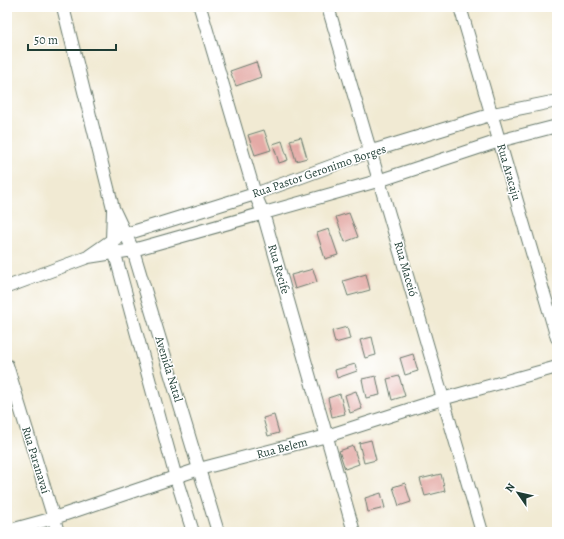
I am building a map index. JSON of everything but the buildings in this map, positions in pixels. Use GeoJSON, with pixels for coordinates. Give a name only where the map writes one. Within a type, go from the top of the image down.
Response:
{"type":"FeatureCollection","features":[{"type":"Feature","properties":{"kind":"street","name":"Avenida Natal"},"geometry":{"type":"LineString","coordinates":[[63,7],[113,208],[133,250],[218,532]]}},
{"type":"Feature","properties":{"kind":"street","name":"Rua Recife"},"geometry":{"type":"LineString","coordinates":[[200,7],[255,194],[264,213],[354,532]]}},
{"type":"Feature","properties":{"kind":"street","name":"Rua Maceió"},"geometry":{"type":"LineString","coordinates":[[328,7],[381,180],[442,399],[482,532]]}},
{"type":"Feature","properties":{"kind":"street","name":"Rua Aracaju"},"geometry":{"type":"LineString","coordinates":[[460,7],[493,114],[499,141],[557,338]]}},
{"type":"Feature","properties":{"kind":"street","name":"Rua Pastor Geronimo Borges"},"geometry":{"type":"LineString","coordinates":[[88,257],[112,240],[126,234],[255,194],[372,151],[493,114],[557,101]]}},
{"type":"Feature","properties":{"kind":"street","name":"Rua Pastor Geronimo Borges"},"geometry":{"type":"LineString","coordinates":[[7,287],[88,257],[133,250],[381,180],[499,141],[557,126]]}},
{"type":"Feature","properties":{"kind":"street","name":"Avenida Natal"},"geometry":{"type":"LineString","coordinates":[[113,208],[112,240],[115,254],[176,478],[193,532]]}},
{"type":"Feature","properties":{"kind":"street","name":"Rua Paranavaí"},"geometry":{"type":"LineString","coordinates":[[7,365],[58,532]]}},
{"type":"Feature","properties":{"kind":"street","name":"Rua Belem"},"geometry":{"type":"LineString","coordinates":[[7,531],[54,518],[199,469],[327,436],[442,399],[557,367]]}}]}
